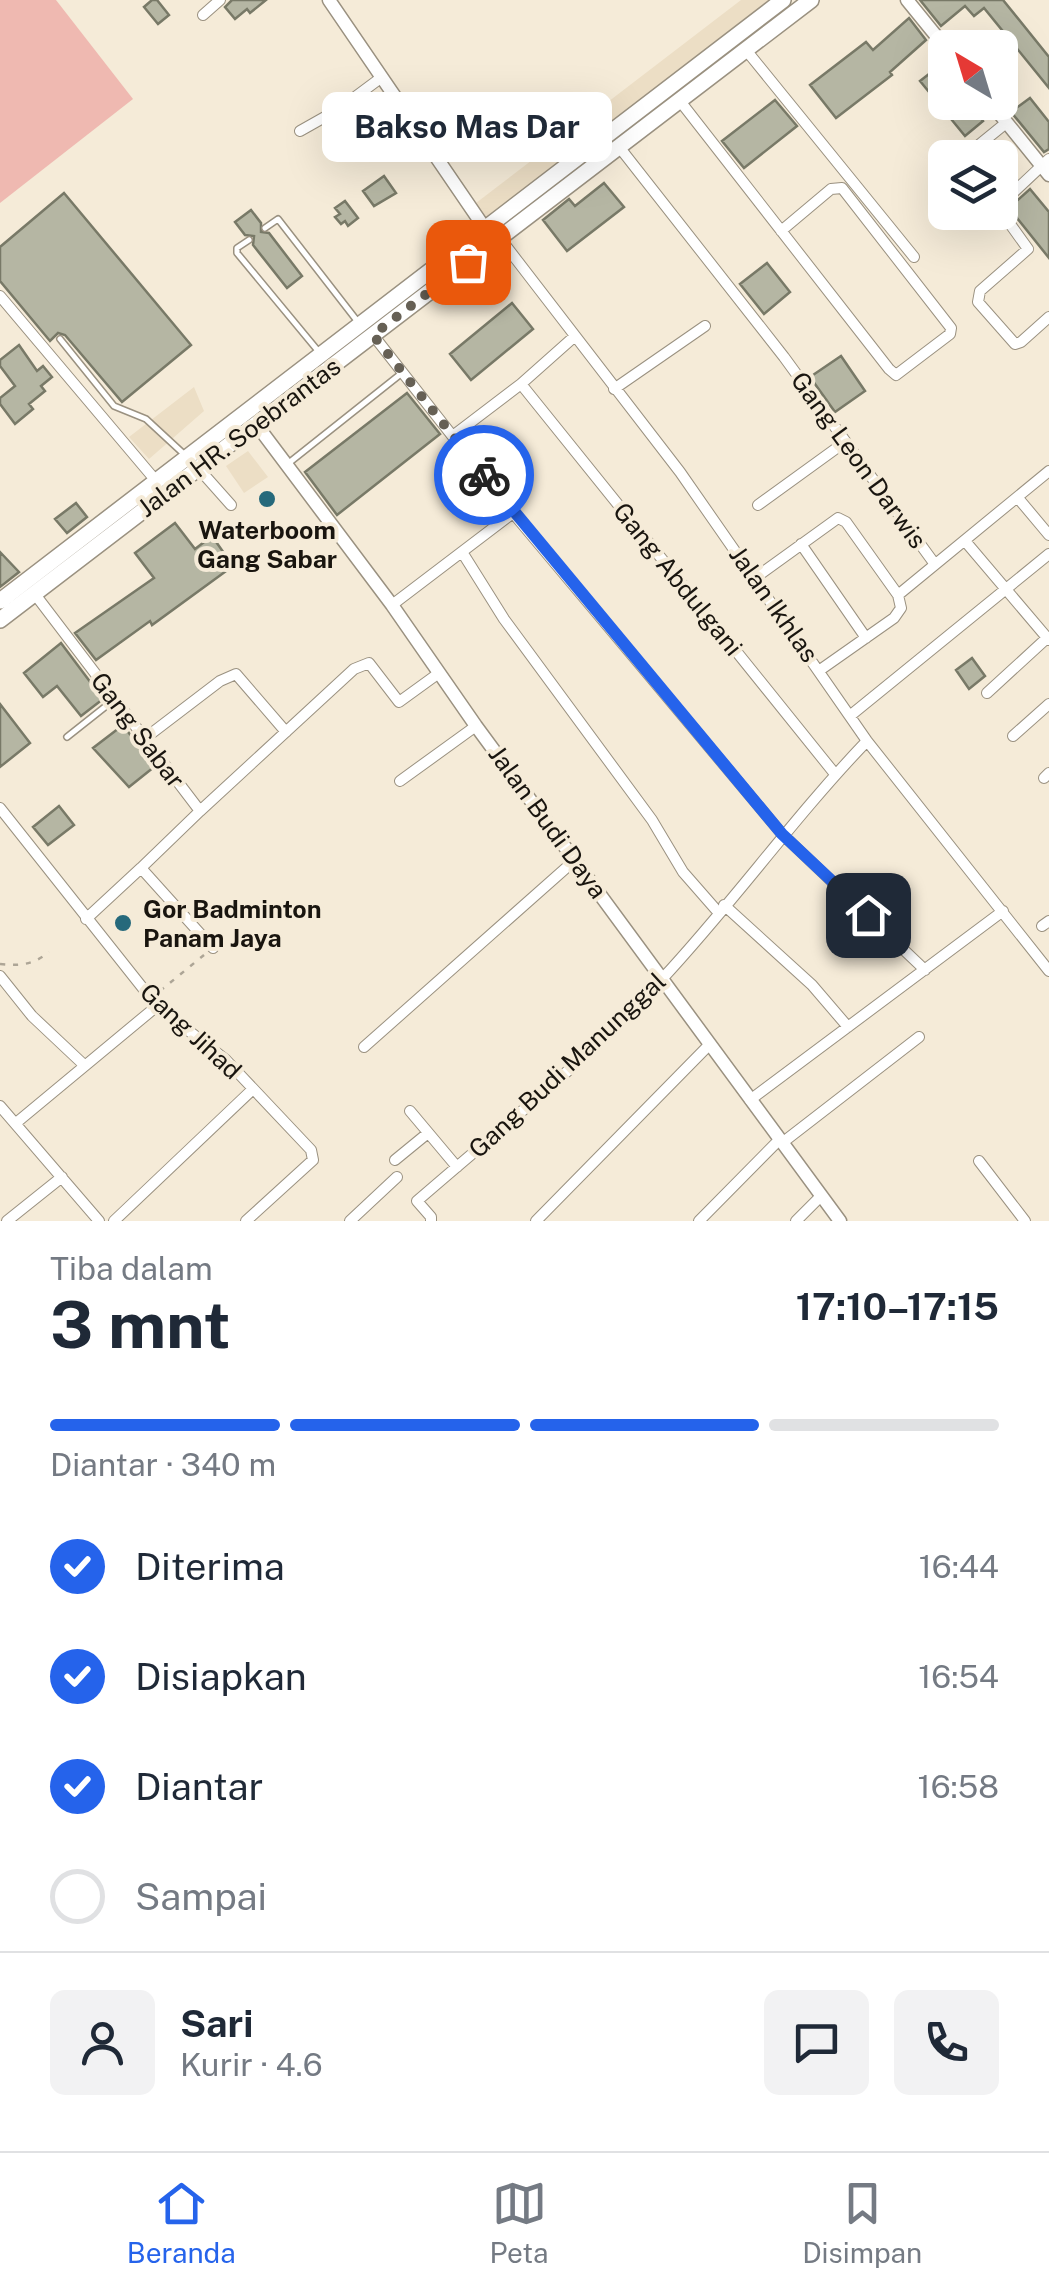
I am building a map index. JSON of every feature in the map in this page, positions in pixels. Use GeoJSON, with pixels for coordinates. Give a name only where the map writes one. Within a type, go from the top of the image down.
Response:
{"type":"FeatureCollection","features":[{"type":"Feature","properties":{"kind":"main road","name":"Jalan HR. Soebrantas"},"geometry":{"type":"LineString","coordinates":[[591,158],[620,148],[811,0]]}},
{"type":"Feature","properties":{"kind":"main road","name":"Jalan HR. Soebrantas"},"geometry":{"type":"LineString","coordinates":[[0,601],[157,482],[194,464],[256,424],[367,330],[591,158],[777,2]]}},
{"type":"Feature","properties":{"kind":"main road","name":"Jalan HR. Soebrantas"},"geometry":{"type":"LineString","coordinates":[[0,620],[194,464],[321,354],[367,330]]}},
{"type":"Feature","properties":{"kind":"street"},"geometry":{"type":"LineString","coordinates":[[203,16],[220,0]]}},
{"type":"Feature","properties":{"kind":"street"},"geometry":{"type":"LineString","coordinates":[[329,0],[493,234]]}},
{"type":"Feature","properties":{"kind":"street"},"geometry":{"type":"LineString","coordinates":[[907,0],[931,30]]}},
{"type":"Feature","properties":{"kind":"street"},"geometry":{"type":"LineString","coordinates":[[746,50],[914,257]]}},
{"type":"Feature","properties":{"kind":"street"},"geometry":{"type":"LineString","coordinates":[[300,131],[339,109],[382,77]]}},
{"type":"Feature","properties":{"kind":"street"},"geometry":{"type":"LineString","coordinates":[[680,101],[781,230],[896,374],[950,334],[950,328],[842,188],[831,189],[781,230]]}},
{"type":"Feature","properties":{"kind":"street"},"geometry":{"type":"LineString","coordinates":[[1004,120],[1046,167],[1018,191]]}},
{"type":"Feature","properties":{"kind":"street"},"geometry":{"type":"LineString","coordinates":[[985,140],[1006,123]]}},
{"type":"Feature","properties":{"kind":"street","name":"Gang Leon Darwis"},"geometry":{"type":"LineString","coordinates":[[620,148],[784,357],[934,563]]}},
{"type":"Feature","properties":{"kind":"street"},"geometry":{"type":"LineString","coordinates":[[1016,230],[1028,248],[980,291],[978,302],[1015,344],[1049,317]]}},
{"type":"Feature","properties":{"kind":"street","name":"Jalan Ikhlas"},"geometry":{"type":"LineString","coordinates":[[493,234],[680,472],[867,741],[1049,971]]}},
{"type":"Feature","properties":{"kind":"street"},"geometry":{"type":"LineString","coordinates":[[0,296],[157,482]]}},
{"type":"Feature","properties":{"kind":"street"},"geometry":{"type":"LineString","coordinates":[[614,389],[705,326]]}},
{"type":"Feature","properties":{"kind":"street"},"geometry":{"type":"LineString","coordinates":[[367,330],[782,834],[925,970]]}},
{"type":"Feature","properties":{"kind":"street"},"geometry":{"type":"LineString","coordinates":[[454,435],[576,336]]}},
{"type":"Feature","properties":{"kind":"street","name":"Gang Abdulgani"},"geometry":{"type":"LineString","coordinates":[[521,384],[835,774]]}},
{"type":"Feature","properties":{"kind":"street","name":"Jalan Budi Daya"},"geometry":{"type":"LineString","coordinates":[[256,424],[840,1221]]}},
{"type":"Feature","properties":{"kind":"street"},"geometry":{"type":"LineString","coordinates":[[758,505],[845,442]]}},
{"type":"Feature","properties":{"kind":"street"},"geometry":{"type":"LineString","coordinates":[[194,464],[231,506]]}},
{"type":"Feature","properties":{"kind":"street"},"geometry":{"type":"LineString","coordinates":[[898,594],[1049,471]]}},
{"type":"Feature","properties":{"kind":"street"},"geometry":{"type":"LineString","coordinates":[[1018,498],[1049,535]]}},
{"type":"Feature","properties":{"kind":"street"},"geometry":{"type":"LineString","coordinates":[[392,605],[513,512]]}},
{"type":"Feature","properties":{"kind":"street"},"geometry":{"type":"LineString","coordinates":[[756,578],[840,518],[898,594],[901,608],[894,618],[820,670]]}},
{"type":"Feature","properties":{"kind":"street"},"geometry":{"type":"LineString","coordinates":[[965,542],[1048,639],[986,693]]}},
{"type":"Feature","properties":{"kind":"street"},"geometry":{"type":"LineString","coordinates":[[801,544],[866,638]]}},
{"type":"Feature","properties":{"kind":"street"},"geometry":{"type":"LineString","coordinates":[[462,552],[504,619],[652,820],[683,872],[812,985],[848,1027]]}},
{"type":"Feature","properties":{"kind":"street"},"geometry":{"type":"LineString","coordinates":[[851,715],[1049,554]]}},
{"type":"Feature","properties":{"kind":"street","name":"Gang Sabar"},"geometry":{"type":"LineString","coordinates":[[34,593],[200,811],[86,919]]}},
{"type":"Feature","properties":{"kind":"street"},"geometry":{"type":"LineString","coordinates":[[200,811],[363,665],[370,663],[399,702],[440,673]]}},
{"type":"Feature","properties":{"kind":"street"},"geometry":{"type":"LineString","coordinates":[[144,738],[220,681],[236,674],[286,732]]}},
{"type":"Feature","properties":{"kind":"street"},"geometry":{"type":"LineString","coordinates":[[1013,736],[1049,704]]}},
{"type":"Feature","properties":{"kind":"street"},"geometry":{"type":"LineString","coordinates":[[400,782],[476,726]]}},
{"type":"Feature","properties":{"kind":"street","name":"Gang Budi Manunggal"},"geometry":{"type":"LineString","coordinates":[[431,1221],[432,1217],[417,1200],[578,1062],[662,979],[782,834],[867,741]]}},
{"type":"Feature","properties":{"kind":"street","name":"Gang Jihad"},"geometry":{"type":"LineString","coordinates":[[0,808],[154,1002],[206,1042],[314,1155],[301,1172],[246,1221]]}},
{"type":"Feature","properties":{"kind":"street"},"geometry":{"type":"LineString","coordinates":[[364,1047],[575,860]]}},
{"type":"Feature","properties":{"kind":"street"},"geometry":{"type":"LineString","coordinates":[[141,868],[213,948]]}},
{"type":"Feature","properties":{"kind":"street"},"geometry":{"type":"LineString","coordinates":[[750,1100],[1004,911]]}},
{"type":"Feature","properties":{"kind":"street"},"geometry":{"type":"LineString","coordinates":[[0,976],[32,1016],[83,1064]]}},
{"type":"Feature","properties":{"kind":"street"},"geometry":{"type":"LineString","coordinates":[[16,1123],[154,1002]]}},
{"type":"Feature","properties":{"kind":"street"},"geometry":{"type":"LineString","coordinates":[[699,1221],[781,1141],[919,1037]]}},
{"type":"Feature","properties":{"kind":"street"},"geometry":{"type":"LineString","coordinates":[[536,1221],[710,1044]]}},
{"type":"Feature","properties":{"kind":"street"},"geometry":{"type":"LineString","coordinates":[[114,1221],[254,1090]]}},
{"type":"Feature","properties":{"kind":"street"},"geometry":{"type":"LineString","coordinates":[[0,1106],[99,1221]]}},
{"type":"Feature","properties":{"kind":"street"},"geometry":{"type":"LineString","coordinates":[[410,1111],[456,1166]]}},
{"type":"Feature","properties":{"kind":"street"},"geometry":{"type":"LineString","coordinates":[[395,1160],[428,1133]]}},
{"type":"Feature","properties":{"kind":"street"},"geometry":{"type":"LineString","coordinates":[[979,1161],[1025,1221]]}},
{"type":"Feature","properties":{"kind":"street"},"geometry":{"type":"LineString","coordinates":[[350,1221],[396,1177]]}},
{"type":"Feature","properties":{"kind":"street"},"geometry":{"type":"LineString","coordinates":[[7,1221],[62,1178]]}},
{"type":"Feature","properties":{"kind":"street"},"geometry":{"type":"LineString","coordinates":[[796,1221],[821,1196]]}},
{"type":"Feature","properties":{"kind":"lane"},"geometry":{"type":"LineString","coordinates":[[265,228],[276,218],[280,220],[367,330]]}},
{"type":"Feature","properties":{"kind":"lane"},"geometry":{"type":"LineString","coordinates":[[249,240],[237,252],[321,354]]}},
{"type":"Feature","properties":{"kind":"lane"},"geometry":{"type":"LineString","coordinates":[[60,339],[114,406],[146,419],[194,464]]}},
{"type":"Feature","properties":{"kind":"lane"},"geometry":{"type":"LineString","coordinates":[[288,464],[403,372]]}},
{"type":"Feature","properties":{"kind":"lane"},"geometry":{"type":"LineString","coordinates":[[67,737],[114,699]]}},
{"type":"Feature","properties":{"kind":"path"},"geometry":{"type":"LineString","coordinates":[[154,1002],[213,948]]}},
{"type":"Feature","properties":{"kind":"path"},"geometry":{"type":"LineString","coordinates":[[0,964],[20,966],[38,962],[49,952]]}},
{"type":"Feature","properties":{"kind":"shaded area"},"geometry":{"type":"Polygon","coordinates":[[[0,0],[56,0],[133,99],[0,203],[0,0]]]}},
{"type":"Feature","properties":{"kind":"shaded area"},"geometry":{"type":"Polygon","coordinates":[[[741,0],[771,0],[487,220],[476,203],[741,0]]]}},
{"type":"Feature","properties":{"kind":"shaded area"},"geometry":{"type":"Polygon","coordinates":[[[194,387],[204,411],[149,459],[129,437],[194,387]]]}},
{"type":"Feature","properties":{"kind":"shaded area"},"geometry":{"type":"Polygon","coordinates":[[[248,451],[268,477],[244,493],[226,466],[248,451]]]}},
{"type":"Feature","properties":{"kind":"building"},"geometry":{"type":"Polygon","coordinates":[[[157,0],[169,15],[158,24],[144,7],[157,0]]]}},
{"type":"Feature","properties":{"kind":"building"},"geometry":{"type":"Polygon","coordinates":[[[232,0],[266,0],[235,19],[225,7],[232,0]]]}},
{"type":"Feature","properties":{"kind":"building"},"geometry":{"type":"Polygon","coordinates":[[[920,0],[1003,0],[1049,57],[1049,88],[1018,50],[1018,30],[1002,30],[984,8],[974,16],[965,6],[941,26],[920,0]]]}},
{"type":"Feature","properties":{"kind":"building"},"geometry":{"type":"Polygon","coordinates":[[[909,18],[926,40],[890,72],[892,75],[836,118],[810,85],[866,42],[873,50],[909,18]]]}},
{"type":"Feature","properties":{"kind":"building"},"geometry":{"type":"Polygon","coordinates":[[[928,75],[928,91],[920,81],[928,75]]]}},
{"type":"Feature","properties":{"kind":"building"},"geometry":{"type":"Polygon","coordinates":[[[1030,98],[1049,122],[1049,149],[1044,152],[1018,120],[1018,107],[1030,98]]]}},
{"type":"Feature","properties":{"kind":"building"},"geometry":{"type":"Polygon","coordinates":[[[775,100],[797,126],[744,168],[722,141],[775,100]]]}},
{"type":"Feature","properties":{"kind":"building"},"geometry":{"type":"Polygon","coordinates":[[[952,120],[982,120],[983,121],[965,136],[952,120]]]}},
{"type":"Feature","properties":{"kind":"building"},"geometry":{"type":"Polygon","coordinates":[[[384,176],[396,193],[374,206],[363,191],[384,176]]]}},
{"type":"Feature","properties":{"kind":"building"},"geometry":{"type":"Polygon","coordinates":[[[604,183],[624,207],[567,251],[543,220],[569,199],[575,206],[604,183]]]}},
{"type":"Feature","properties":{"kind":"building"},"geometry":{"type":"Polygon","coordinates":[[[1030,189],[1049,212],[1049,258],[1018,219],[1018,200],[1030,189]]]}},
{"type":"Feature","properties":{"kind":"building"},"geometry":{"type":"Polygon","coordinates":[[[64,193],[191,345],[122,402],[65,335],[58,333],[50,341],[0,281],[0,247],[64,193]]]}},
{"type":"Feature","properties":{"kind":"building"},"geometry":{"type":"Polygon","coordinates":[[[345,201],[358,218],[348,226],[335,217],[340,214],[335,208],[345,201]]]}},
{"type":"Feature","properties":{"kind":"building"},"geometry":{"type":"Polygon","coordinates":[[[251,210],[261,223],[261,232],[269,233],[302,276],[287,288],[253,245],[254,236],[245,235],[235,222],[251,210]]]}},
{"type":"Feature","properties":{"kind":"building"},"geometry":{"type":"Polygon","coordinates":[[[767,263],[790,292],[764,314],[740,284],[767,263]]]}},
{"type":"Feature","properties":{"kind":"building"},"geometry":{"type":"Polygon","coordinates":[[[512,303],[533,329],[471,380],[450,354],[512,303]]]}},
{"type":"Feature","properties":{"kind":"building"},"geometry":{"type":"Polygon","coordinates":[[[19,345],[37,371],[43,366],[52,377],[41,386],[45,391],[29,404],[33,409],[15,424],[0,404],[0,398],[15,386],[0,360],[19,345]]]}},
{"type":"Feature","properties":{"kind":"building"},"geometry":{"type":"Polygon","coordinates":[[[841,356],[865,391],[835,412],[810,377],[841,356]]]}},
{"type":"Feature","properties":{"kind":"building"},"geometry":{"type":"Polygon","coordinates":[[[407,393],[440,434],[337,515],[305,472],[407,393]]]}},
{"type":"Feature","properties":{"kind":"building"},"geometry":{"type":"Polygon","coordinates":[[[76,503],[87,517],[67,533],[55,519],[76,503]]]}},
{"type":"Feature","properties":{"kind":"building"},"geometry":{"type":"Polygon","coordinates":[[[175,523],[195,549],[212,536],[233,566],[96,660],[75,633],[154,578],[135,553],[175,523]]]}},
{"type":"Feature","properties":{"kind":"building"},"geometry":{"type":"Polygon","coordinates":[[[0,552],[19,572],[0,587],[0,552]]]}},
{"type":"Feature","properties":{"kind":"building"},"geometry":{"type":"Polygon","coordinates":[[[61,643],[103,699],[81,716],[57,686],[43,697],[24,673],[61,643]]]}},
{"type":"Feature","properties":{"kind":"building"},"geometry":{"type":"Polygon","coordinates":[[[972,658],[985,676],[969,689],[956,670],[972,658]]]}},
{"type":"Feature","properties":{"kind":"building"},"geometry":{"type":"Polygon","coordinates":[[[0,704],[30,743],[0,767],[0,704]]]}},
{"type":"Feature","properties":{"kind":"building"},"geometry":{"type":"Polygon","coordinates":[[[123,725],[154,767],[129,787],[93,748],[123,725]]]}},
{"type":"Feature","properties":{"kind":"building"},"geometry":{"type":"Polygon","coordinates":[[[59,806],[74,825],[48,845],[33,827],[59,806]]]}},
{"type":"Feature","properties":{"kind":"way so far"},"geometry":{"type":"LineString","coordinates":[[468,262],[373,335],[484,475]]}},
{"type":"Feature","properties":{"kind":"place","name":"Bakso Mas Dar"},"geometry":{"type":"Point","coordinates":[468,262]}},
{"type":"Feature","properties":{"kind":"place","name":"Waterboom Gang Sabar"},"geometry":{"type":"Point","coordinates":[267,499]}},
{"type":"Feature","properties":{"kind":"place","name":"Gor Badminton Panam Jaya"},"geometry":{"type":"Point","coordinates":[123,923]}},
{"type":"Feature","properties":{"kind":"route"},"geometry":{"type":"LineString","coordinates":[[484,475],[782,834],[868,915]]}}]}
